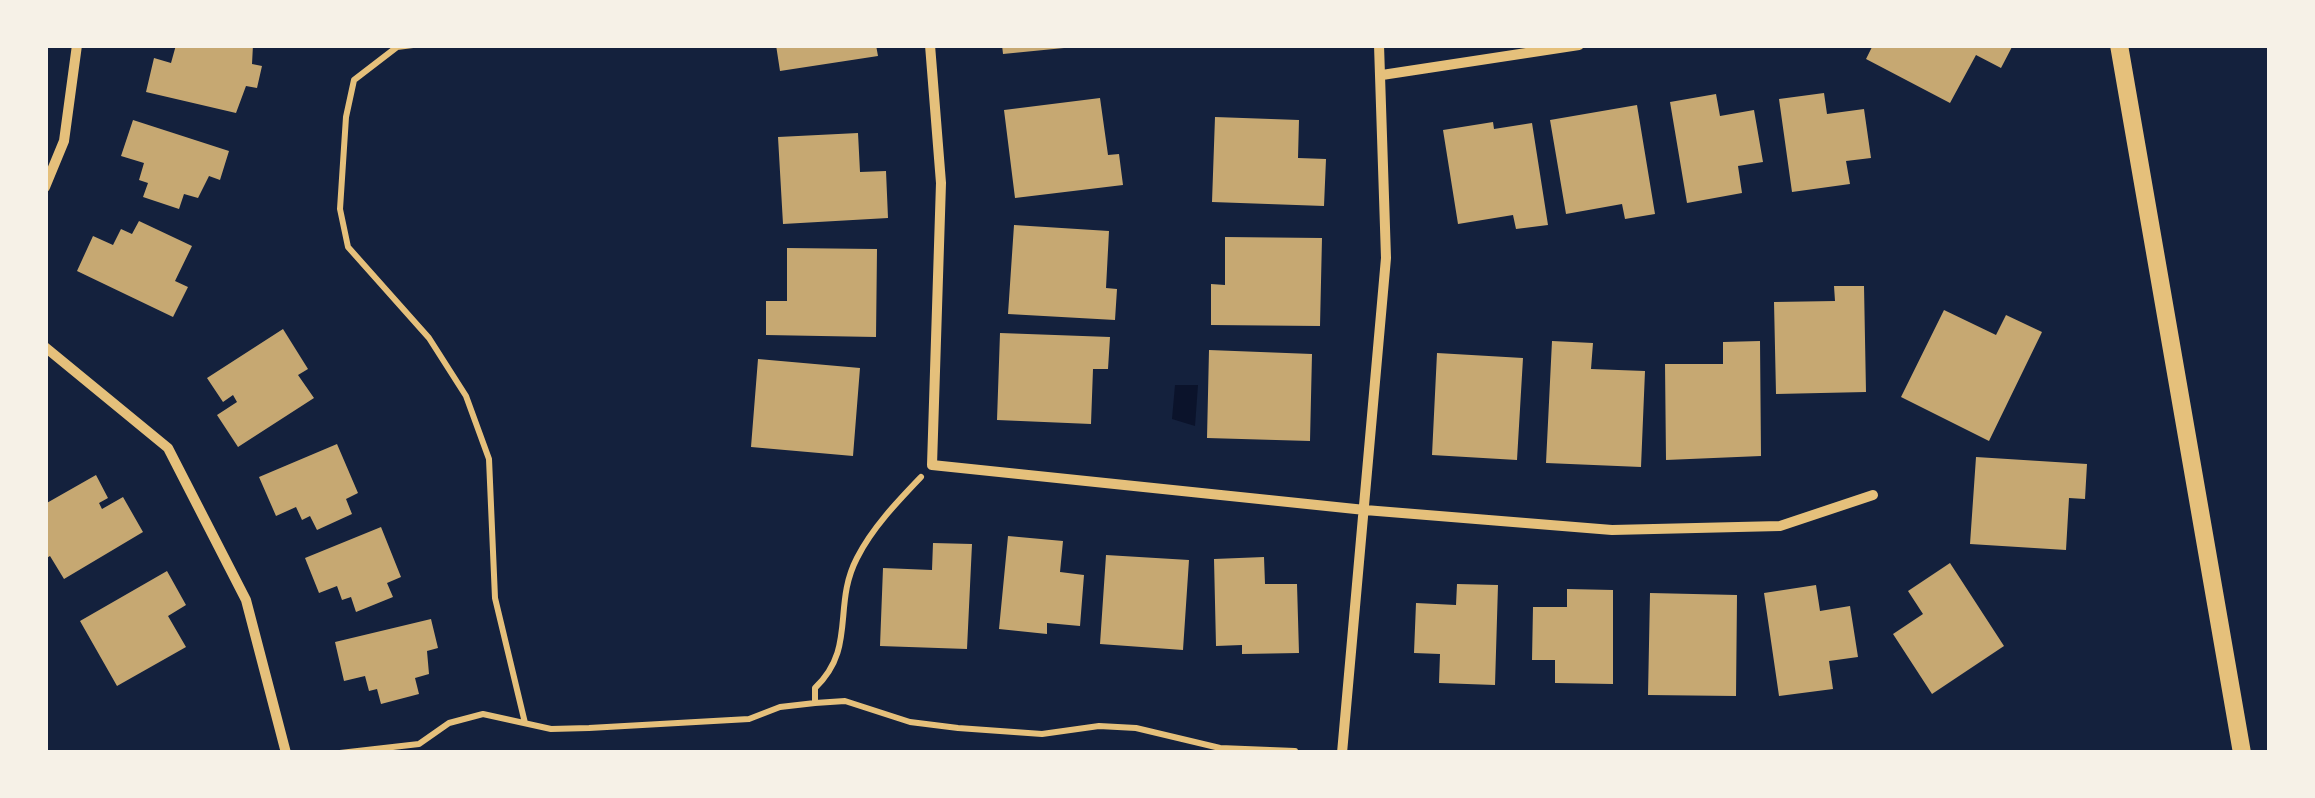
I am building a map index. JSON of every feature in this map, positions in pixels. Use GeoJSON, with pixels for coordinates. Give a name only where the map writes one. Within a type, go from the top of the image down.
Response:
{"type":"FeatureCollection","features":[{"type":"Feature","properties":{"kind":"street"},"geometry":{"type":"LineString","coordinates":[[45,186],[64,142],[77,45]]}},
{"type":"Feature","properties":{"kind":"street"},"geometry":{"type":"LineString","coordinates":[[930,45],[941,183],[932,464],[1366,510],[1612,530],[1780,526],[1873,495]]}},
{"type":"Feature","properties":{"kind":"street"},"geometry":{"type":"LineString","coordinates":[[1342,753],[1386,258],[1379,45]]}},
{"type":"Feature","properties":{"kind":"street"},"geometry":{"type":"LineString","coordinates":[[1382,75],[1579,45]]}},
{"type":"Feature","properties":{"kind":"street"},"geometry":{"type":"LineString","coordinates":[[2119,45],[2242,753]]}},
{"type":"Feature","properties":{"kind":"street"},"geometry":{"type":"LineString","coordinates":[[45,347],[168,448],[246,600],[286,753]]}},
{"type":"Feature","properties":{"kind":"path"},"geometry":{"type":"LineString","coordinates":[[413,45],[396,47],[354,80],[346,118],[340,210],[348,248],[429,338],[466,396],[489,460],[495,598],[525,723]]}},
{"type":"Feature","properties":{"kind":"path"},"geometry":{"type":"LineString","coordinates":[[815,703],[815,688],[834,670],[844,637],[840,609],[856,559],[885,516],[932,464]]}},
{"type":"Feature","properties":{"kind":"path"},"geometry":{"type":"LineString","coordinates":[[340,753],[419,744],[449,724],[482,714],[551,729],[675,725],[750,719],[780,707],[846,702],[910,722],[958,728],[1042,734],[1098,726],[1136,728],[1220,748],[1295,752]]}},
{"type":"Feature","properties":{"kind":"water"},"geometry":{"type":"Polygon","coordinates":[[[1175,385],[1198,385],[1195,426],[1172,419],[1175,385]]]}},
{"type":"Feature","properties":{"kind":"building"},"geometry":{"type":"Polygon","coordinates":[[[176,45],[253,45],[252,64],[262,66],[257,88],[246,86],[236,113],[146,92],[154,58],[171,63],[176,45]]]}},
{"type":"Feature","properties":{"kind":"building"},"geometry":{"type":"Polygon","coordinates":[[[776,45],[876,45],[878,56],[780,71],[776,45]]]}},
{"type":"Feature","properties":{"kind":"building"},"geometry":{"type":"Polygon","coordinates":[[[1002,45],[1064,45],[1064,48],[1003,54],[1002,45]]]}},
{"type":"Feature","properties":{"kind":"building"},"geometry":{"type":"Polygon","coordinates":[[[1873,45],[2013,45],[2001,68],[1976,55],[1950,103],[1866,59],[1873,45]]]}},
{"type":"Feature","properties":{"kind":"building"},"geometry":{"type":"Polygon","coordinates":[[[1824,93],[1827,114],[1864,109],[1871,158],[1846,161],[1850,184],[1792,192],[1779,99],[1824,93]]]}},
{"type":"Feature","properties":{"kind":"building"},"geometry":{"type":"Polygon","coordinates":[[[1716,94],[1720,116],[1754,110],[1763,162],[1738,166],[1742,193],[1687,203],[1670,102],[1716,94]]]}},
{"type":"Feature","properties":{"kind":"building"},"geometry":{"type":"Polygon","coordinates":[[[1100,98],[1108,155],[1119,154],[1123,185],[1015,198],[1004,110],[1100,98]]]}},
{"type":"Feature","properties":{"kind":"building"},"geometry":{"type":"Polygon","coordinates":[[[1637,105],[1655,214],[1625,219],[1622,204],[1566,214],[1550,120],[1637,105]]]}},
{"type":"Feature","properties":{"kind":"building"},"geometry":{"type":"Polygon","coordinates":[[[1215,117],[1299,120],[1298,158],[1326,159],[1324,206],[1212,202],[1215,117]]]}},
{"type":"Feature","properties":{"kind":"building"},"geometry":{"type":"Polygon","coordinates":[[[133,120],[229,151],[220,180],[209,176],[198,198],[184,194],[179,209],[143,197],[148,183],[139,180],[144,163],[121,156],[133,120]]]}},
{"type":"Feature","properties":{"kind":"building"},"geometry":{"type":"Polygon","coordinates":[[[1493,122],[1494,129],[1532,123],[1548,225],[1516,229],[1513,215],[1458,224],[1443,130],[1493,122]]]}},
{"type":"Feature","properties":{"kind":"building"},"geometry":{"type":"Polygon","coordinates":[[[858,133],[860,172],[886,171],[888,218],[783,224],[778,137],[858,133]]]}},
{"type":"Feature","properties":{"kind":"building"},"geometry":{"type":"Polygon","coordinates":[[[139,221],[192,246],[175,281],[188,287],[173,317],[77,271],[93,236],[113,245],[121,229],[132,234],[139,221]]]}},
{"type":"Feature","properties":{"kind":"building"},"geometry":{"type":"Polygon","coordinates":[[[1014,225],[1109,231],[1106,288],[1117,289],[1115,320],[1008,314],[1014,225]]]}},
{"type":"Feature","properties":{"kind":"building"},"geometry":{"type":"Polygon","coordinates":[[[1225,237],[1322,238],[1320,326],[1211,325],[1211,284],[1225,285],[1225,237]]]}},
{"type":"Feature","properties":{"kind":"building"},"geometry":{"type":"Polygon","coordinates":[[[787,248],[877,249],[876,337],[766,335],[766,301],[787,301],[787,248]]]}},
{"type":"Feature","properties":{"kind":"building"},"geometry":{"type":"Polygon","coordinates":[[[1834,286],[1864,286],[1866,392],[1776,394],[1774,302],[1835,301],[1834,286]]]}},
{"type":"Feature","properties":{"kind":"building"},"geometry":{"type":"Polygon","coordinates":[[[1944,310],[1996,335],[2006,315],[2042,332],[1989,441],[1901,397],[1944,310]]]}},
{"type":"Feature","properties":{"kind":"building"},"geometry":{"type":"Polygon","coordinates":[[[283,329],[308,369],[298,375],[314,398],[238,447],[217,415],[237,402],[233,395],[223,402],[207,378],[283,329]]]}},
{"type":"Feature","properties":{"kind":"building"},"geometry":{"type":"Polygon","coordinates":[[[1000,333],[1110,337],[1108,369],[1093,369],[1091,424],[997,420],[1000,333]]]}},
{"type":"Feature","properties":{"kind":"building"},"geometry":{"type":"Polygon","coordinates":[[[1552,341],[1593,343],[1591,369],[1645,371],[1641,467],[1546,463],[1552,341]]]}},
{"type":"Feature","properties":{"kind":"building"},"geometry":{"type":"Polygon","coordinates":[[[1760,341],[1761,456],[1666,460],[1665,364],[1723,364],[1723,342],[1760,341]]]}},
{"type":"Feature","properties":{"kind":"building"},"geometry":{"type":"Polygon","coordinates":[[[1209,350],[1312,354],[1310,441],[1207,438],[1209,350]]]}},
{"type":"Feature","properties":{"kind":"building"},"geometry":{"type":"Polygon","coordinates":[[[1437,353],[1523,358],[1517,460],[1432,455],[1437,353]]]}},
{"type":"Feature","properties":{"kind":"building"},"geometry":{"type":"Polygon","coordinates":[[[758,359],[860,368],[853,456],[751,447],[758,359]]]}},
{"type":"Feature","properties":{"kind":"building"},"geometry":{"type":"Polygon","coordinates":[[[337,444],[358,493],[346,499],[352,514],[317,530],[310,516],[302,520],[296,507],[276,516],[259,477],[337,444]]]}},
{"type":"Feature","properties":{"kind":"building"},"geometry":{"type":"Polygon","coordinates":[[[1976,457],[2087,464],[2085,499],[2069,498],[2066,550],[1970,544],[1976,457]]]}},
{"type":"Feature","properties":{"kind":"building"},"geometry":{"type":"Polygon","coordinates":[[[96,475],[108,498],[99,503],[102,509],[123,497],[143,532],[64,579],[50,556],[45,559],[45,504],[96,475]]]}},
{"type":"Feature","properties":{"kind":"building"},"geometry":{"type":"Polygon","coordinates":[[[381,527],[401,577],[387,583],[393,597],[356,612],[351,597],[342,600],[337,586],[319,593],[305,558],[381,527]]]}},
{"type":"Feature","properties":{"kind":"building"},"geometry":{"type":"Polygon","coordinates":[[[1008,536],[1063,541],[1060,572],[1084,575],[1080,626],[1047,623],[1047,634],[999,629],[1008,536]]]}},
{"type":"Feature","properties":{"kind":"building"},"geometry":{"type":"Polygon","coordinates":[[[933,543],[972,544],[967,649],[880,646],[883,568],[932,570],[933,543]]]}},
{"type":"Feature","properties":{"kind":"building"},"geometry":{"type":"Polygon","coordinates":[[[1106,555],[1189,560],[1183,650],[1100,644],[1106,555]]]}},
{"type":"Feature","properties":{"kind":"building"},"geometry":{"type":"Polygon","coordinates":[[[1264,557],[1265,584],[1297,584],[1299,653],[1242,654],[1242,645],[1216,646],[1214,559],[1264,557]]]}},
{"type":"Feature","properties":{"kind":"building"},"geometry":{"type":"Polygon","coordinates":[[[1950,563],[2004,646],[1932,694],[1893,634],[1923,614],[1908,591],[1950,563]]]}},
{"type":"Feature","properties":{"kind":"building"},"geometry":{"type":"Polygon","coordinates":[[[167,571],[186,605],[168,616],[186,647],[117,686],[80,621],[167,571]]]}},
{"type":"Feature","properties":{"kind":"building"},"geometry":{"type":"Polygon","coordinates":[[[1457,584],[1498,585],[1495,685],[1439,683],[1440,654],[1414,653],[1416,603],[1456,605],[1457,584]]]}},
{"type":"Feature","properties":{"kind":"building"},"geometry":{"type":"Polygon","coordinates":[[[1816,585],[1820,611],[1850,606],[1858,657],[1829,661],[1833,689],[1779,696],[1764,593],[1816,585]]]}},
{"type":"Feature","properties":{"kind":"building"},"geometry":{"type":"Polygon","coordinates":[[[1567,589],[1613,590],[1613,684],[1555,683],[1555,660],[1532,660],[1533,607],[1567,607],[1567,589]]]}},
{"type":"Feature","properties":{"kind":"building"},"geometry":{"type":"Polygon","coordinates":[[[1650,593],[1737,595],[1736,696],[1648,695],[1650,593]]]}},
{"type":"Feature","properties":{"kind":"building"},"geometry":{"type":"Polygon","coordinates":[[[431,619],[438,648],[427,651],[429,674],[415,678],[419,694],[381,704],[377,689],[369,691],[365,676],[344,681],[335,642],[431,619]]]}}]}
